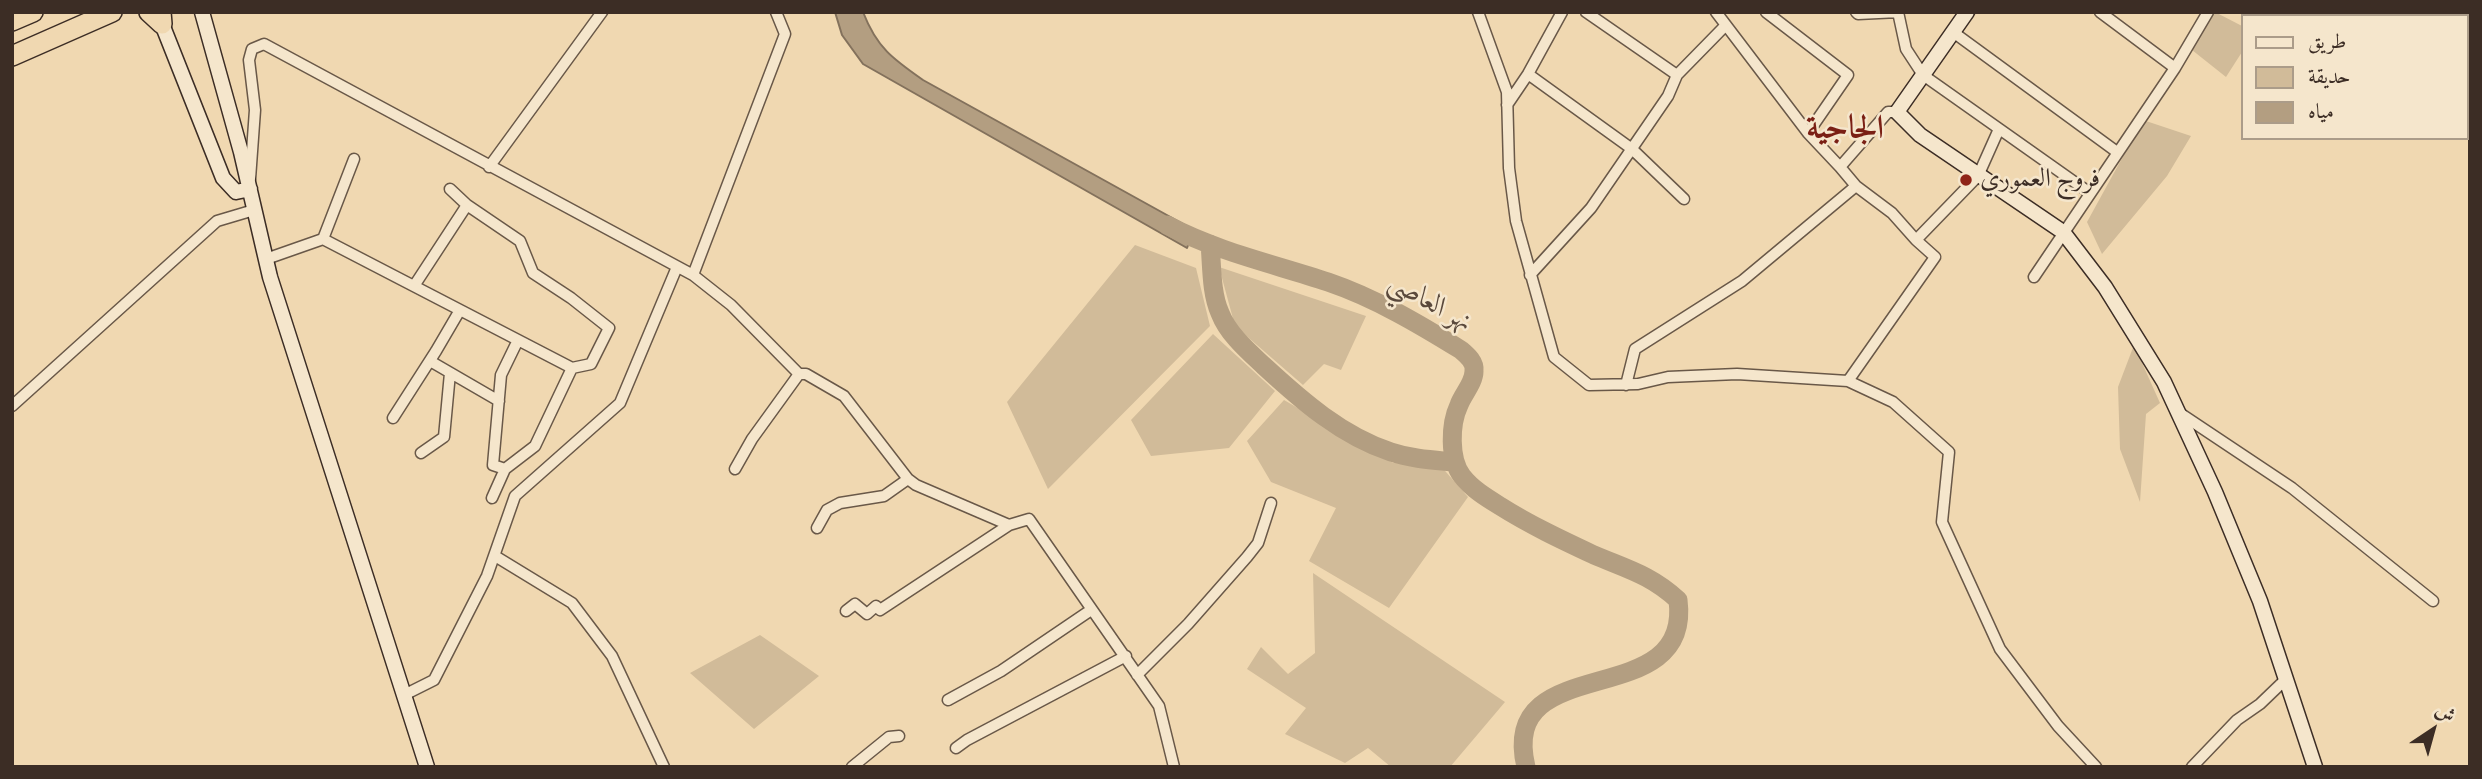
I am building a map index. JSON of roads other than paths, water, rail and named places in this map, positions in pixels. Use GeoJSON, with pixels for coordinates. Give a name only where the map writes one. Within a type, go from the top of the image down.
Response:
{"type":"FeatureCollection","features":[{"type":"Feature","properties":{"kind":"highway"},"geometry":{"type":"LineString","coordinates":[[12,21],[33,12]]}},
{"type":"Feature","properties":{"kind":"highway"},"geometry":{"type":"LineString","coordinates":[[12,56],[105,15],[119,12]]}},
{"type":"Feature","properties":{"kind":"main road"},"geometry":{"type":"LineString","coordinates":[[202,12],[266,259],[427,767]]}},
{"type":"Feature","properties":{"kind":"main road"},"geometry":{"type":"LineString","coordinates":[[1967,12],[1897,112],[1920,135],[2063,232],[2105,288],[2164,382],[2178,412],[2260,601],[2315,767]]}},
{"type":"Feature","properties":{"kind":"main road"},"geometry":{"type":"LineString","coordinates":[[158,16],[223,178],[236,192],[250,189]]}},
{"type":"Feature","properties":{"kind":"street"},"geometry":{"type":"LineString","coordinates":[[489,167],[602,12]]}},
{"type":"Feature","properties":{"kind":"street"},"geometry":{"type":"LineString","coordinates":[[693,275],[785,34],[776,12]]}},
{"type":"Feature","properties":{"kind":"street"},"geometry":{"type":"LineString","coordinates":[[1478,12],[1507,92],[1509,168],[1516,221],[1554,357],[1589,385],[1626,385],[1668,377],[1737,374],[1848,381],[1894,402],[1949,452],[1942,522],[2000,649],[2058,726],[2096,767]]}},
{"type":"Feature","properties":{"kind":"street"},"geometry":{"type":"LineString","coordinates":[[1507,105],[1528,74],[1562,12]]}},
{"type":"Feature","properties":{"kind":"street"},"geometry":{"type":"LineString","coordinates":[[1586,12],[1677,75]]}},
{"type":"Feature","properties":{"kind":"street"},"geometry":{"type":"LineString","coordinates":[[1716,12],[1808,133],[1856,186],[1892,214],[1935,257],[1848,381]]}},
{"type":"Feature","properties":{"kind":"street"},"geometry":{"type":"LineString","coordinates":[[1766,12],[1848,75],[1808,133]]}},
{"type":"Feature","properties":{"kind":"street"},"geometry":{"type":"LineString","coordinates":[[1856,12],[1898,13],[1906,50],[1923,75],[2090,193]]}},
{"type":"Feature","properties":{"kind":"street"},"geometry":{"type":"LineString","coordinates":[[2100,12],[2175,68]]}},
{"type":"Feature","properties":{"kind":"street"},"geometry":{"type":"LineString","coordinates":[[2034,277],[2175,68],[2208,12]]}},
{"type":"Feature","properties":{"kind":"street"},"geometry":{"type":"LineString","coordinates":[[1530,275],[1591,208],[1668,96],[1677,75],[1725,26]]}},
{"type":"Feature","properties":{"kind":"street"},"geometry":{"type":"LineString","coordinates":[[1953,32],[2118,152]]}},
{"type":"Feature","properties":{"kind":"street"},"geometry":{"type":"LineString","coordinates":[[250,189],[255,110],[249,60],[251,49],[264,44],[693,275],[731,305],[799,374],[806,374],[844,396],[908,479],[1009,526]]}},
{"type":"Feature","properties":{"kind":"street"},"geometry":{"type":"LineString","coordinates":[[1528,74],[1632,149],[1684,200]]}},
{"type":"Feature","properties":{"kind":"street"},"geometry":{"type":"LineString","coordinates":[[1840,167],[1888,112],[1897,112]]}},
{"type":"Feature","properties":{"kind":"street"},"geometry":{"type":"LineString","coordinates":[[1916,240],[1978,176],[1999,128]]}},
{"type":"Feature","properties":{"kind":"street"},"geometry":{"type":"LineString","coordinates":[[324,239],[354,159]]}},
{"type":"Feature","properties":{"kind":"street"},"geometry":{"type":"LineString","coordinates":[[1626,385],[1635,349],[1742,281],[1856,186]]}},
{"type":"Feature","properties":{"kind":"street"},"geometry":{"type":"LineString","coordinates":[[266,259],[324,239],[572,368],[591,364],[609,328],[533,272],[520,241],[467,205],[450,189]]}},
{"type":"Feature","properties":{"kind":"street"},"geometry":{"type":"LineString","coordinates":[[414,286],[467,205]]}},
{"type":"Feature","properties":{"kind":"street"},"geometry":{"type":"LineString","coordinates":[[12,406],[218,220],[254,210]]}},
{"type":"Feature","properties":{"kind":"street"},"geometry":{"type":"LineString","coordinates":[[404,695],[434,680],[495,556],[515,496],[620,403],[677,267]]}},
{"type":"Feature","properties":{"kind":"street"},"geometry":{"type":"LineString","coordinates":[[393,418],[460,310]]}},
{"type":"Feature","properties":{"kind":"street"},"geometry":{"type":"LineString","coordinates":[[505,469],[493,466],[501,375],[518,340]]}},
{"type":"Feature","properties":{"kind":"street"},"geometry":{"type":"LineString","coordinates":[[430,361],[499,401]]}},
{"type":"Feature","properties":{"kind":"street"},"geometry":{"type":"LineString","coordinates":[[492,498],[505,469],[535,446],[572,368]]}},
{"type":"Feature","properties":{"kind":"street"},"geometry":{"type":"LineString","coordinates":[[421,453],[444,437],[450,373]]}},
{"type":"Feature","properties":{"kind":"street"},"geometry":{"type":"LineString","coordinates":[[735,469],[752,439],[799,374]]}},
{"type":"Feature","properties":{"kind":"street"},"geometry":{"type":"LineString","coordinates":[[2178,412],[2292,488],[2433,601]]}},
{"type":"Feature","properties":{"kind":"street"},"geometry":{"type":"LineString","coordinates":[[817,528],[827,510],[840,503],[884,496],[908,479]]}},
{"type":"Feature","properties":{"kind":"street"},"geometry":{"type":"LineString","coordinates":[[1137,675],[1188,624],[1258,543],[1271,503]]}},
{"type":"Feature","properties":{"kind":"street"},"geometry":{"type":"LineString","coordinates":[[846,611],[855,604],[867,614],[877,606],[880,610],[1009,526],[1029,519],[1159,706],[1174,767]]}},
{"type":"Feature","properties":{"kind":"street"},"geometry":{"type":"LineString","coordinates":[[495,556],[572,603],[612,656],[664,767]]}},
{"type":"Feature","properties":{"kind":"street"},"geometry":{"type":"LineString","coordinates":[[948,700],[1001,671],[1091,610]]}},
{"type":"Feature","properties":{"kind":"street"},"geometry":{"type":"LineString","coordinates":[[956,748],[1126,656]]}},
{"type":"Feature","properties":{"kind":"street"},"geometry":{"type":"LineString","coordinates":[[2192,767],[2237,720],[2260,704],[2286,678]]}},
{"type":"Feature","properties":{"kind":"street"},"geometry":{"type":"LineString","coordinates":[[852,767],[888,737],[899,736]]}},
{"type":"Feature","properties":{"kind":"water"},"geometry":{"type":"Polygon","coordinates":[[[835,12],[863,12],[874,35],[887,52],[923,80],[1194,230],[1187,248],[863,64],[842,35],[835,12]]]}},
{"type":"Feature","properties":{"kind":"waterway","name":"نهر العاصي"},"geometry":{"type":"LineString","coordinates":[[1167,225],[1226,250],[1328,282],[1363,296],[1413,321],[1461,350],[1474,368],[1474,375],[1456,413],[1453,431],[1455,460],[1466,481],[1523,520],[1648,578],[1678,600],[1675,635],[1657,658],[1629,672],[1565,692],[1540,706],[1525,730],[1526,767]]}},
{"type":"Feature","properties":{"kind":"waterway"},"geometry":{"type":"LineString","coordinates":[[1210,244],[1215,297],[1224,321],[1239,342],[1278,379],[1323,416],[1356,437],[1391,452],[1454,462]]}},
{"type":"Feature","properties":{"kind":"place","name":"فروج العموري"},"geometry":{"type":"Point","coordinates":[1966,180]}},
{"type":"Feature","properties":{"kind":"district","name":"الجاجية"},"geometry":{"type":"Point","coordinates":[1845,130]}}]}
